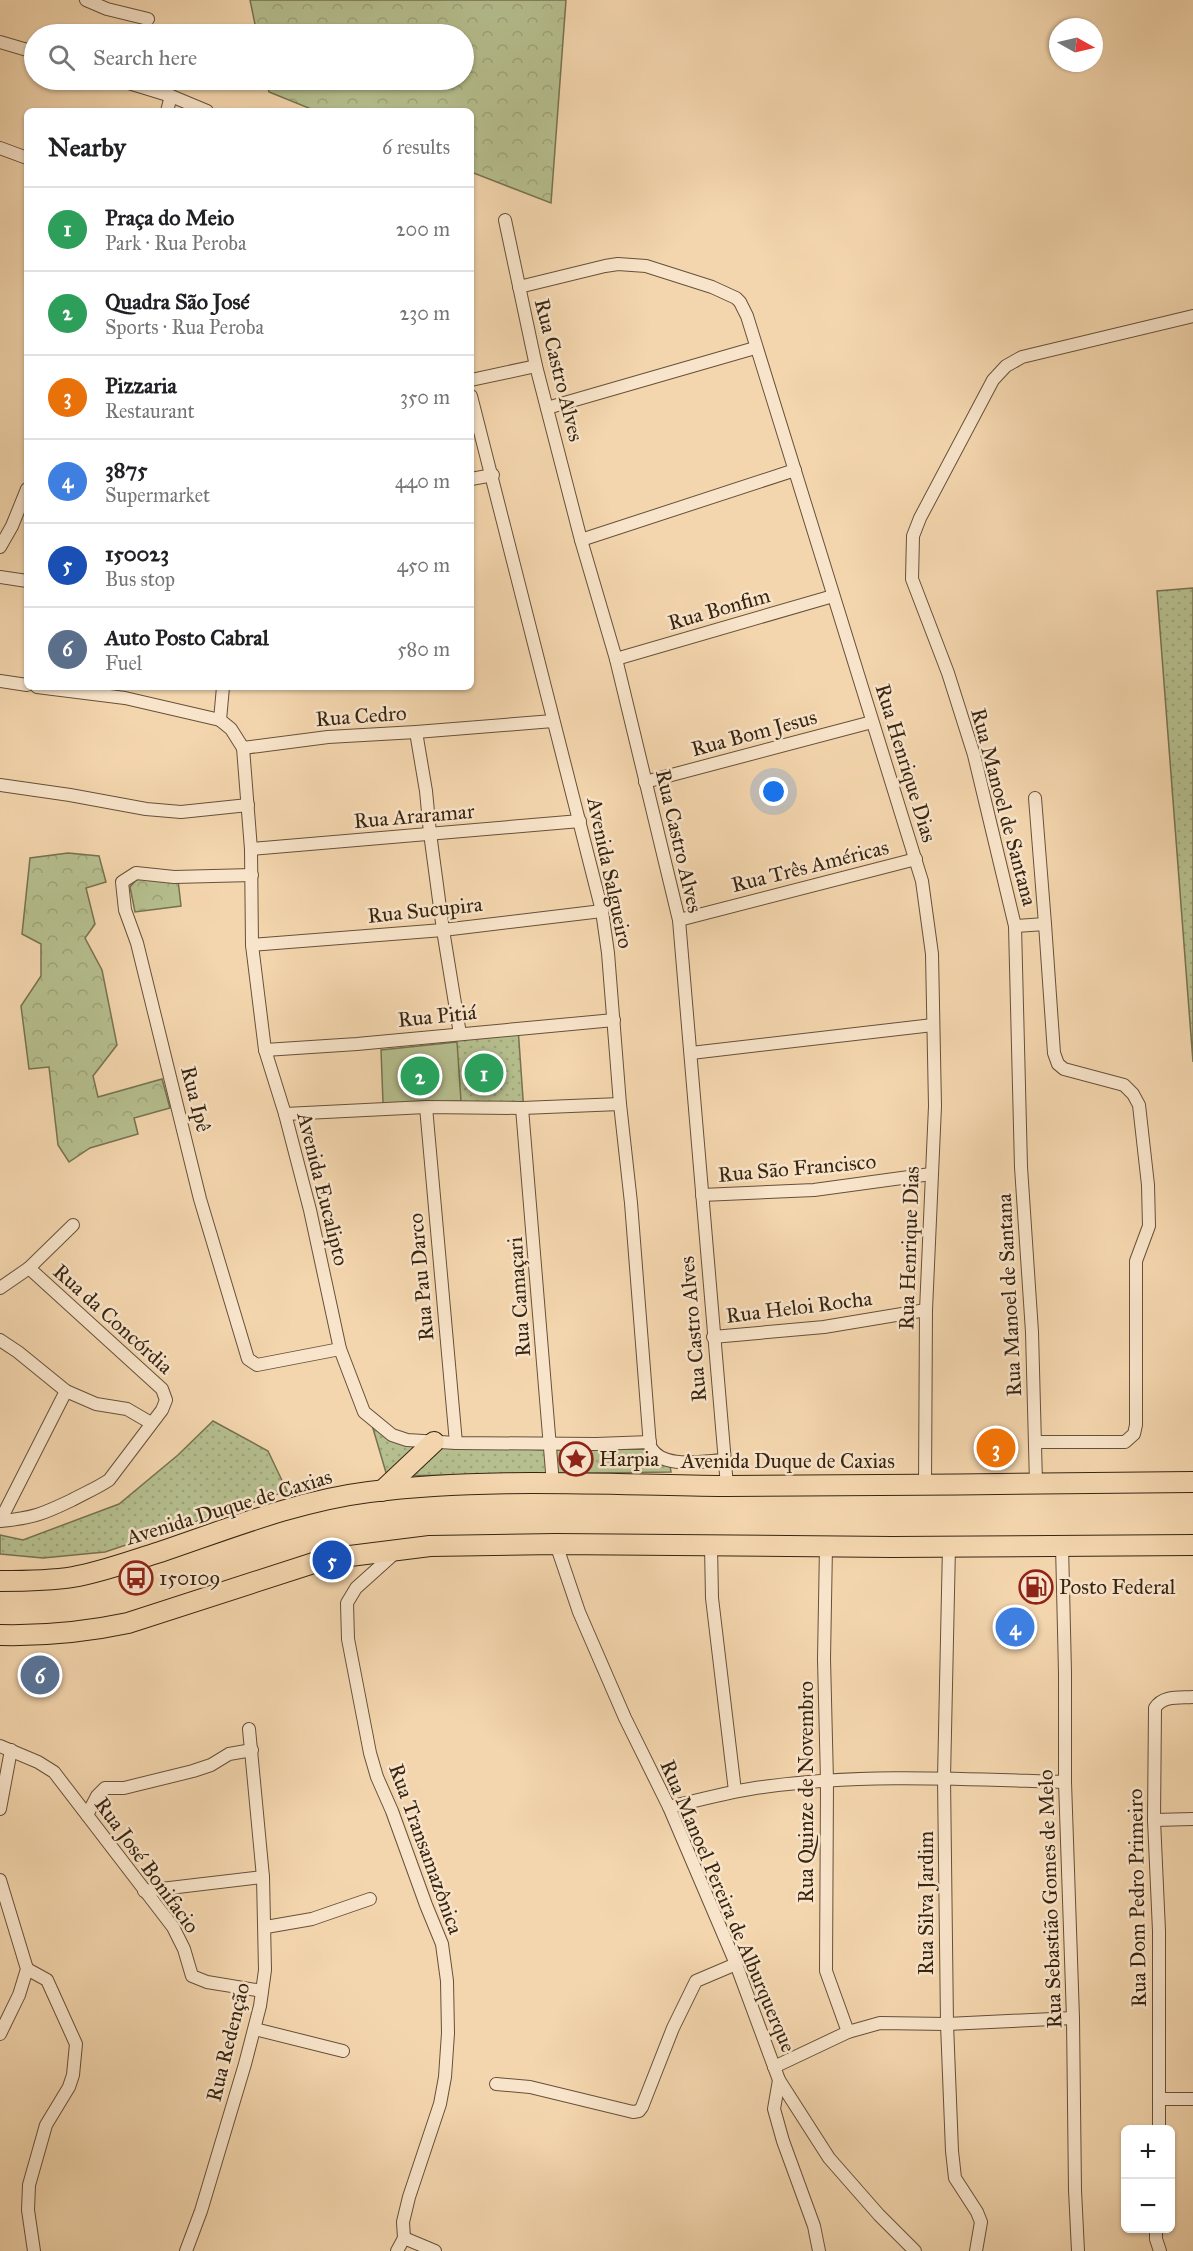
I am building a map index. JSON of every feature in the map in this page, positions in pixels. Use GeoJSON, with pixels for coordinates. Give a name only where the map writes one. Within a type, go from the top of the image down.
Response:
{"type":"FeatureCollection","features":[{"type":"Feature","properties":{"kind":"highway"},"geometry":{"type":"LineString","coordinates":[[382,1491],[434,1442]]}},
{"type":"Feature","properties":{"kind":"highway","name":"Avenida Duque de Caxias"},"geometry":{"type":"LineString","coordinates":[[0,1581],[75,1577],[110,1568],[242,1523],[335,1498],[445,1485],[727,1486],[1193,1482]]}},
{"type":"Feature","properties":{"kind":"highway"},"geometry":{"type":"LineString","coordinates":[[0,1635],[67,1633],[104,1628],[150,1616],[327,1558],[399,1549],[555,1544],[1193,1545]]}},
{"type":"Feature","properties":{"kind":"street"},"geometry":{"type":"LineString","coordinates":[[86,0],[107,9],[148,19]]}},
{"type":"Feature","properties":{"kind":"street"},"geometry":{"type":"LineString","coordinates":[[0,42],[24,49]]}},
{"type":"Feature","properties":{"kind":"street"},"geometry":{"type":"LineString","coordinates":[[152,90],[200,108]]}},
{"type":"Feature","properties":{"kind":"street"},"geometry":{"type":"LineString","coordinates":[[168,108],[171,96]]}},
{"type":"Feature","properties":{"kind":"street"},"geometry":{"type":"LineString","coordinates":[[0,148],[24,157]]}},
{"type":"Feature","properties":{"kind":"street","name":"Rua Castro Alves"},"geometry":{"type":"LineString","coordinates":[[505,220],[536,366],[581,540],[616,659],[679,920],[727,1486]]}},
{"type":"Feature","properties":{"kind":"street","name":"Rua Henrique Dias"},"geometry":{"type":"LineString","coordinates":[[519,287],[605,266],[618,264],[646,266],[712,286],[736,298],[747,316],[755,348],[922,881],[932,954],[935,1106],[926,1310],[925,1484]]}},
{"type":"Feature","properties":{"kind":"street","name":"Rua Manoel de Santana"},"geometry":{"type":"LineString","coordinates":[[1036,1483],[1032,1332],[1021,1167],[1015,926],[974,755],[948,673],[912,579],[913,536],[920,518],[993,380],[1006,366],[1022,357],[1054,348],[1193,316]]}},
{"type":"Feature","properties":{"kind":"street"},"geometry":{"type":"LineString","coordinates":[[547,408],[755,348]]}},
{"type":"Feature","properties":{"kind":"street"},"geometry":{"type":"LineString","coordinates":[[474,379],[536,366]]}},
{"type":"Feature","properties":{"kind":"street","name":"Avenida Salgueiro"},"geometry":{"type":"LineString","coordinates":[[474,407],[602,911],[608,953],[620,1104],[631,1203],[650,1442]]}},
{"type":"Feature","properties":{"kind":"street"},"geometry":{"type":"LineString","coordinates":[[581,540],[795,470]]}},
{"type":"Feature","properties":{"kind":"street"},"geometry":{"type":"LineString","coordinates":[[474,478],[493,475]]}},
{"type":"Feature","properties":{"kind":"street"},"geometry":{"type":"LineString","coordinates":[[0,547],[12,526],[24,496]]}},
{"type":"Feature","properties":{"kind":"street"},"geometry":{"type":"LineString","coordinates":[[0,577],[24,581]]}},
{"type":"Feature","properties":{"kind":"street","name":"Rua Bonfim"},"geometry":{"type":"LineString","coordinates":[[616,659],[833,596]]}},
{"type":"Feature","properties":{"kind":"street"},"geometry":{"type":"LineString","coordinates":[[0,681],[24,685]]}},
{"type":"Feature","properties":{"kind":"street"},"geometry":{"type":"LineString","coordinates":[[61,690],[126,698],[220,720],[238,737],[243,748]]}},
{"type":"Feature","properties":{"kind":"street"},"geometry":{"type":"LineString","coordinates":[[220,720],[222,690]]}},
{"type":"Feature","properties":{"kind":"street","name":"Rua Cedro"},"geometry":{"type":"LineString","coordinates":[[243,748],[328,737],[553,721]]}},
{"type":"Feature","properties":{"kind":"street","name":"Rua Bom Jesus"},"geometry":{"type":"LineString","coordinates":[[645,782],[872,722]]}},
{"type":"Feature","properties":{"kind":"street"},"geometry":{"type":"LineString","coordinates":[[416,732],[426,791],[443,930],[460,1034]]}},
{"type":"Feature","properties":{"kind":"street","name":"Avenida Eucalipto"},"geometry":{"type":"LineString","coordinates":[[243,748],[251,849],[252,945],[265,1050],[285,1114],[313,1222],[340,1349],[364,1412],[392,1435],[407,1440],[456,1443],[650,1442]]}},
{"type":"Feature","properties":{"kind":"street"},"geometry":{"type":"LineString","coordinates":[[0,785],[181,812],[248,805]]}},
{"type":"Feature","properties":{"kind":"street"},"geometry":{"type":"LineString","coordinates":[[1035,798],[1054,1053],[1058,1064],[1064,1069],[1124,1085],[1137,1100],[1149,1185],[1149,1226],[1136,1261],[1136,1425],[1134,1434],[1125,1442],[1036,1442]]}},
{"type":"Feature","properties":{"kind":"street","name":"Rua Araramar"},"geometry":{"type":"LineString","coordinates":[[251,849],[580,820]]}},
{"type":"Feature","properties":{"kind":"street","name":"Rua Três Américas"},"geometry":{"type":"LineString","coordinates":[[679,920],[915,859]]}},
{"type":"Feature","properties":{"kind":"street","name":"Rua Ipê"},"geometry":{"type":"LineString","coordinates":[[252,875],[174,877],[136,873],[122,882],[125,910],[140,953],[200,1199],[248,1359],[257,1365],[340,1349]]}},
{"type":"Feature","properties":{"kind":"street","name":"Rua Sucupira"},"geometry":{"type":"LineString","coordinates":[[252,945],[443,930],[602,911]]}},
{"type":"Feature","properties":{"kind":"street"},"geometry":{"type":"LineString","coordinates":[[1015,926],[1045,924]]}},
{"type":"Feature","properties":{"kind":"street","name":"Rua Pitiá"},"geometry":{"type":"LineString","coordinates":[[265,1050],[357,1044],[614,1020]]}},
{"type":"Feature","properties":{"kind":"street"},"geometry":{"type":"LineString","coordinates":[[691,1053],[933,1025]]}},
{"type":"Feature","properties":{"kind":"street"},"geometry":{"type":"LineString","coordinates":[[285,1114],[426,1107],[522,1108],[620,1104]]}},
{"type":"Feature","properties":{"kind":"street","name":"Rua Pau Darco"},"geometry":{"type":"LineString","coordinates":[[426,1107],[456,1443]]}},
{"type":"Feature","properties":{"kind":"street","name":"Rua Camaçari"},"geometry":{"type":"LineString","coordinates":[[522,1108],[553,1484]]}},
{"type":"Feature","properties":{"kind":"street","name":"Rua São Francisco"},"geometry":{"type":"LineString","coordinates":[[702,1195],[814,1190],[931,1174]]}},
{"type":"Feature","properties":{"kind":"street"},"geometry":{"type":"LineString","coordinates":[[2,1284],[29,1268],[73,1225]]}},
{"type":"Feature","properties":{"kind":"street","name":"Rua da Concórdia"},"geometry":{"type":"LineString","coordinates":[[0,1521],[26,1519],[49,1512],[110,1480],[165,1405],[166,1395],[162,1389],[29,1268]]}},
{"type":"Feature","properties":{"kind":"street","name":"Rua Heloi Rocha"},"geometry":{"type":"LineString","coordinates":[[713,1337],[824,1327],[926,1310]]}},
{"type":"Feature","properties":{"kind":"street"},"geometry":{"type":"LineString","coordinates":[[0,1340],[66,1391],[96,1404],[127,1408],[151,1422]]}},
{"type":"Feature","properties":{"kind":"street"},"geometry":{"type":"LineString","coordinates":[[0,1521],[66,1391]]}},
{"type":"Feature","properties":{"kind":"street"},"geometry":{"type":"LineString","coordinates":[[650,1442],[652,1450],[670,1460],[681,1462],[724,1460]]}},
{"type":"Feature","properties":{"kind":"street","name":"Rua Manoel Pereira de Alburquerque"},"geometry":{"type":"LineString","coordinates":[[555,1544],[579,1612],[625,1718],[669,1807],[736,1964],[779,2080],[829,2158],[879,2215],[915,2251]]}},
{"type":"Feature","properties":{"kind":"street","name":"Rua Sebastião Gomes de Melo"},"geometry":{"type":"LineString","coordinates":[[1062,1545],[1065,1782],[1078,2251]]}},
{"type":"Feature","properties":{"kind":"street"},"geometry":{"type":"LineString","coordinates":[[711,1546],[712,1598],[735,1791]]}},
{"type":"Feature","properties":{"kind":"street","name":"Rua Quinze de Novembro"},"geometry":{"type":"LineString","coordinates":[[826,1546],[824,1659],[827,1781],[826,1971],[848,2032]]}},
{"type":"Feature","properties":{"kind":"street","name":"Rua Silva Jardim"},"geometry":{"type":"LineString","coordinates":[[949,1546],[944,1778],[947,2024],[953,2166],[955,2178],[978,2212],[981,2222],[976,2251]]}},
{"type":"Feature","properties":{"kind":"street","name":"Rua Transamazônica"},"geometry":{"type":"LineString","coordinates":[[397,2251],[404,2238],[403,2222],[409,2197],[440,2103],[445,2077],[448,2033],[447,1981],[439,1934],[377,1777],[370,1753],[348,1639],[346,1616],[347,1603],[356,1588],[399,1549]]}},
{"type":"Feature","properties":{"kind":"street","name":"Rua Dom Pedro Primeiro"},"geometry":{"type":"LineString","coordinates":[[1159,2125],[1160,1931],[1154,1820],[1155,1708],[1169,1698],[1193,1697]]}},
{"type":"Feature","properties":{"kind":"street","name":"Rua Redenção"},"geometry":{"type":"LineString","coordinates":[[186,2251],[201,2211],[255,2029],[265,1970],[266,1927],[249,1729]]}},
{"type":"Feature","properties":{"kind":"street"},"geometry":{"type":"LineString","coordinates":[[0,1809],[5,1748]]}},
{"type":"Feature","properties":{"kind":"street","name":"Rua José Bonifacio"},"geometry":{"type":"LineString","coordinates":[[5,1748],[54,1772],[173,1927],[184,1949],[192,1976],[207,1982],[262,1991]]}},
{"type":"Feature","properties":{"kind":"street"},"geometry":{"type":"LineString","coordinates":[[87,1815],[97,1796],[105,1788],[124,1788],[193,1771],[212,1765],[229,1754],[252,1750]]}},
{"type":"Feature","properties":{"kind":"street"},"geometry":{"type":"LineString","coordinates":[[669,1807],[735,1791],[827,1781],[944,1778],[1065,1782]]}},
{"type":"Feature","properties":{"kind":"street"},"geometry":{"type":"LineString","coordinates":[[1154,1820],[1193,1819]]}},
{"type":"Feature","properties":{"kind":"street"},"geometry":{"type":"LineString","coordinates":[[144,1891],[262,1877]]}},
{"type":"Feature","properties":{"kind":"street"},"geometry":{"type":"LineString","coordinates":[[0,1880],[27,1969],[19,1995],[0,2034]]}},
{"type":"Feature","properties":{"kind":"street"},"geometry":{"type":"LineString","coordinates":[[266,1927],[312,1919],[370,1899]]}},
{"type":"Feature","properties":{"kind":"street"},"geometry":{"type":"LineString","coordinates":[[496,2084],[531,2087],[633,2112],[639,2111],[684,2001],[696,1981],[736,1964]]}},
{"type":"Feature","properties":{"kind":"street"},"geometry":{"type":"LineString","coordinates":[[27,1969],[46,1980],[76,2044],[73,2075],[69,2087],[46,2125],[29,2185],[28,2210],[34,2251]]}},
{"type":"Feature","properties":{"kind":"street"},"geometry":{"type":"LineString","coordinates":[[774,2067],[848,2032],[880,2023],[947,2024],[1073,2018]]}},
{"type":"Feature","properties":{"kind":"street"},"geometry":{"type":"LineString","coordinates":[[255,2029],[343,2051]]}},
{"type":"Feature","properties":{"kind":"street"},"geometry":{"type":"LineString","coordinates":[[779,2080],[774,2109],[783,2141],[814,2226],[819,2251]]}},
{"type":"Feature","properties":{"kind":"street"},"geometry":{"type":"LineString","coordinates":[[1160,2099],[1193,2099]]}},
{"type":"Feature","properties":{"kind":"street"},"geometry":{"type":"LineString","coordinates":[[404,2238],[435,2251]]}},
{"type":"Feature","properties":{"kind":"green space"},"geometry":{"type":"Polygon","coordinates":[[[250,0],[566,0],[551,203],[474,173],[474,108],[309,108],[269,92],[268,90],[474,90],[474,24],[255,24],[250,0]]]}},
{"type":"Feature","properties":{"kind":"green space"},"geometry":{"type":"Polygon","coordinates":[[[1193,588],[1193,1062],[1157,591],[1193,588]]]}},
{"type":"Feature","properties":{"kind":"green space"},"geometry":{"type":"Polygon","coordinates":[[[68,853],[99,856],[106,882],[86,888],[95,924],[85,938],[102,970],[117,1045],[93,1076],[98,1097],[162,1079],[170,1108],[134,1118],[138,1134],[90,1148],[69,1162],[58,1145],[49,1067],[29,1069],[21,1006],[41,976],[41,944],[22,934],[30,858],[68,853]]]}},
{"type":"Feature","properties":{"kind":"green space"},"geometry":{"type":"Polygon","coordinates":[[[137,879],[178,880],[181,906],[135,912],[130,887],[137,879]]]}},
{"type":"Feature","properties":{"kind":"green space"},"geometry":{"type":"Polygon","coordinates":[[[518,1027],[524,1113],[452,1110],[443,1037],[518,1027]]]}},
{"type":"Feature","properties":{"kind":"green space"},"geometry":{"type":"Polygon","coordinates":[[[457,1042],[461,1101],[383,1103],[381,1050],[457,1042]]]}},
{"type":"Feature","properties":{"kind":"green space"},"geometry":{"type":"Polygon","coordinates":[[[213,1421],[268,1451],[287,1491],[105,1552],[43,1558],[0,1554],[0,1535],[23,1540],[119,1504],[178,1455],[213,1421]]]}},
{"type":"Feature","properties":{"kind":"green space"},"geometry":{"type":"Polygon","coordinates":[[[372,1425],[405,1444],[548,1450],[645,1449],[652,1463],[670,1466],[671,1472],[387,1476],[372,1425]]]}},
{"type":"Feature","properties":{"kind":"place","name":"Praça do Meio"},"geometry":{"type":"Point","coordinates":[484,1073]}},
{"type":"Feature","properties":{"kind":"place","name":"Quadra São José"},"geometry":{"type":"Point","coordinates":[420,1076]}},
{"type":"Feature","properties":{"kind":"place","name":"Pizzaria"},"geometry":{"type":"Point","coordinates":[996,1448]}},
{"type":"Feature","properties":{"kind":"place","name":"Harpia"},"geometry":{"type":"Point","coordinates":[576,1459]}},
{"type":"Feature","properties":{"kind":"place","name":"150023"},"geometry":{"type":"Point","coordinates":[332,1560]}},
{"type":"Feature","properties":{"kind":"place","name":"150109"},"geometry":{"type":"Point","coordinates":[136,1578]}},
{"type":"Feature","properties":{"kind":"place","name":"Posto Federal"},"geometry":{"type":"Point","coordinates":[1036,1587]}},
{"type":"Feature","properties":{"kind":"place","name":"3875"},"geometry":{"type":"Point","coordinates":[1015,1627]}},
{"type":"Feature","properties":{"kind":"place","name":"Auto Posto Cabral"},"geometry":{"type":"Point","coordinates":[40,1675]}}]}
